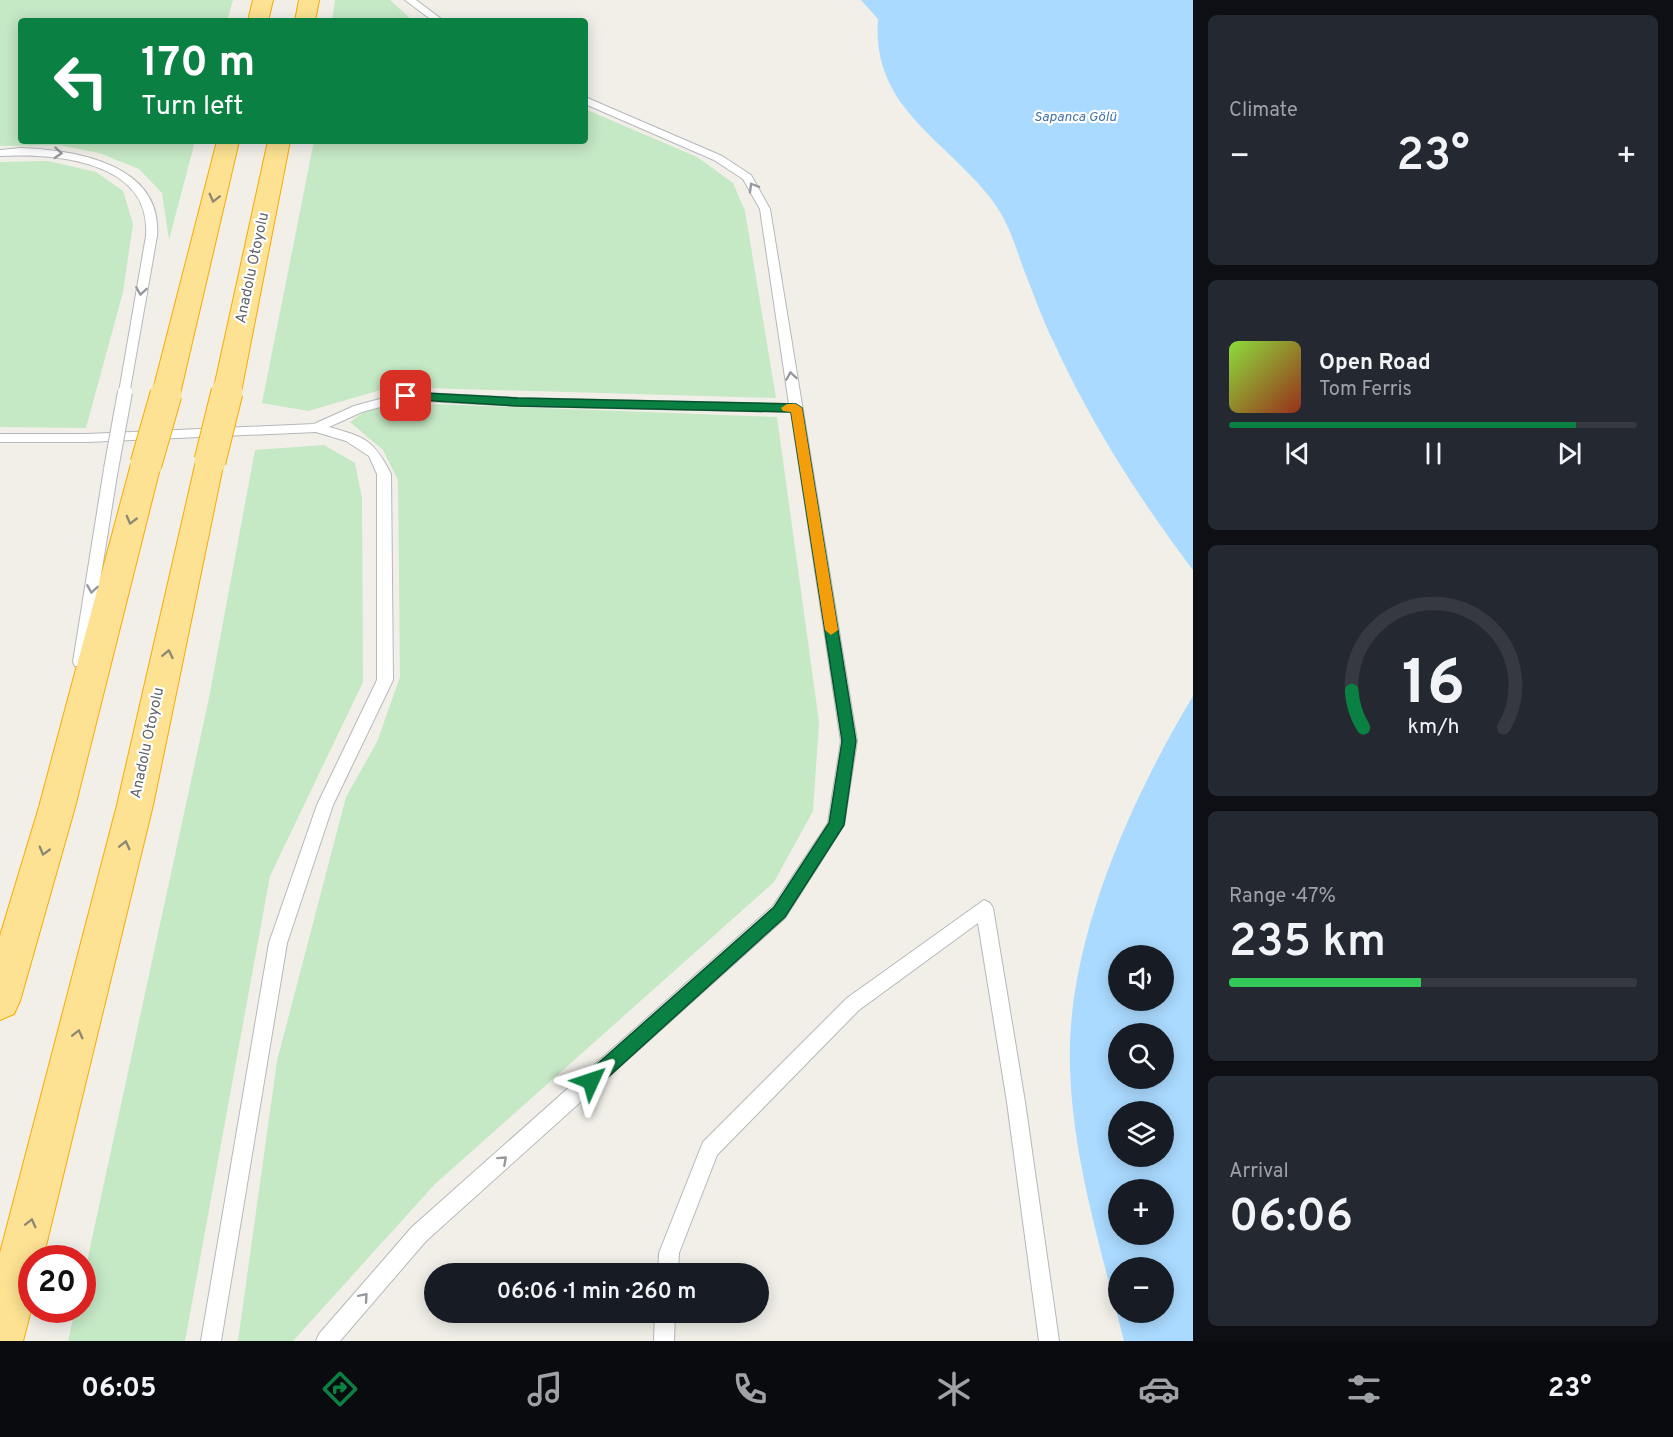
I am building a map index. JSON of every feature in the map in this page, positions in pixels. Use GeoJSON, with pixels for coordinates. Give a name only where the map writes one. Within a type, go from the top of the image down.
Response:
{"type":"FeatureCollection","features":[{"type":"Feature","properties":{"kind":"highway"},"geometry":{"type":"LineString","coordinates":[[259,18],[263,0]]}},
{"type":"Feature","properties":{"kind":"highway"},"geometry":{"type":"LineString","coordinates":[[305,18],[309,0]]}},
{"type":"Feature","properties":{"kind":"highway"},"geometry":{"type":"LineString","coordinates":[[0,1001],[57,807],[166,394],[227,144]]}},
{"type":"Feature","properties":{"kind":"highway","name":"Anadolu Otoyolu"},"geometry":{"type":"LineString","coordinates":[[0,1341],[135,805],[278,144]]}},
{"type":"Feature","properties":{"kind":"lane"},"geometry":{"type":"LineString","coordinates":[[411,0],[435,18]]}},
{"type":"Feature","properties":{"kind":"lane"},"geometry":{"type":"LineString","coordinates":[[326,1341],[419,1234],[779,912],[836,825],[849,741],[765,209],[747,177],[717,158],[588,101]]}},
{"type":"Feature","properties":{"kind":"lane"},"geometry":{"type":"LineString","coordinates":[[0,153],[19,150],[68,153],[119,171],[143,197],[152,226],[57,807]]}},
{"type":"Feature","properties":{"kind":"lane"},"geometry":{"type":"LineString","coordinates":[[316,428],[358,409],[406,396],[518,402],[796,408]]}},
{"type":"Feature","properties":{"kind":"lane"},"geometry":{"type":"LineString","coordinates":[[0,438],[87,438],[316,428],[351,438],[374,453],[384,474],[385,680],[325,805],[278,943],[211,1341]]}},
{"type":"Feature","properties":{"kind":"lane"},"geometry":{"type":"LineString","coordinates":[[669,1263],[669,1253],[710,1149],[853,1004],[984,908],[1016,1102],[1049,1341]]}},
{"type":"Feature","properties":{"kind":"lane"},"geometry":{"type":"LineString","coordinates":[[664,1341],[665,1323]]}},
{"type":"Feature","properties":{"kind":"green space"},"geometry":{"type":"Polygon","coordinates":[[[0,0],[233,0],[228,18],[18,18],[18,144],[194,144],[169,240],[162,193],[139,169],[99,153],[59,145],[0,146],[0,0]]]}},
{"type":"Feature","properties":{"kind":"green space"},"geometry":{"type":"Polygon","coordinates":[[[335,0],[390,0],[410,18],[332,18],[335,0]]]}},
{"type":"Feature","properties":{"kind":"green space"},"geometry":{"type":"Polygon","coordinates":[[[588,110],[697,157],[733,183],[745,211],[776,398],[391,387],[308,411],[262,403],[313,144],[588,144],[588,110]]]}},
{"type":"Feature","properties":{"kind":"green space"},"geometry":{"type":"Polygon","coordinates":[[[48,161],[96,172],[123,191],[133,224],[123,292],[86,428],[0,427],[0,162],[48,161]]]}},
{"type":"Feature","properties":{"kind":"green space"},"geometry":{"type":"Polygon","coordinates":[[[407,403],[777,417],[819,722],[813,811],[774,882],[435,1184],[293,1341],[238,1341],[277,1061],[346,797],[377,742],[400,677],[398,480],[383,450],[350,422],[367,410],[407,403]]]}},
{"type":"Feature","properties":{"kind":"green space"},"geometry":{"type":"Polygon","coordinates":[[[324,445],[355,463],[362,498],[363,682],[270,876],[185,1341],[68,1341],[72,1323],[96,1323],[96,1245],[91,1245],[209,698],[255,450],[324,445]]]}},
{"type":"Feature","properties":{"kind":"water","name":"Sapanca Gölü"},"geometry":{"type":"Polygon","coordinates":[[[861,0],[1193,0],[1193,570],[1136,489],[1069,375],[1046,327],[1011,234],[998,208],[974,178],[915,120],[899,99],[886,76],[879,50],[878,19],[861,0]]]}},
{"type":"Feature","properties":{"kind":"water"},"geometry":{"type":"Polygon","coordinates":[[[1193,696],[1193,1341],[1124,1341],[1120,1323],[1174,1323],[1174,1257],[1108,1257],[1108,1277],[1082,1170],[1072,1100],[1070,1065],[1072,1018],[1079,970],[1107,873],[1147,780],[1193,696]]]}},
{"type":"Feature","properties":{"kind":"slow traffic"},"geometry":{"type":"LineString","coordinates":[[787,408],[796,408],[831,630]]}},
{"type":"Feature","properties":{"kind":"route"},"geometry":{"type":"LineString","coordinates":[[406,396],[518,402],[796,408],[849,741],[836,825],[779,912],[591,1081]]}}]}
